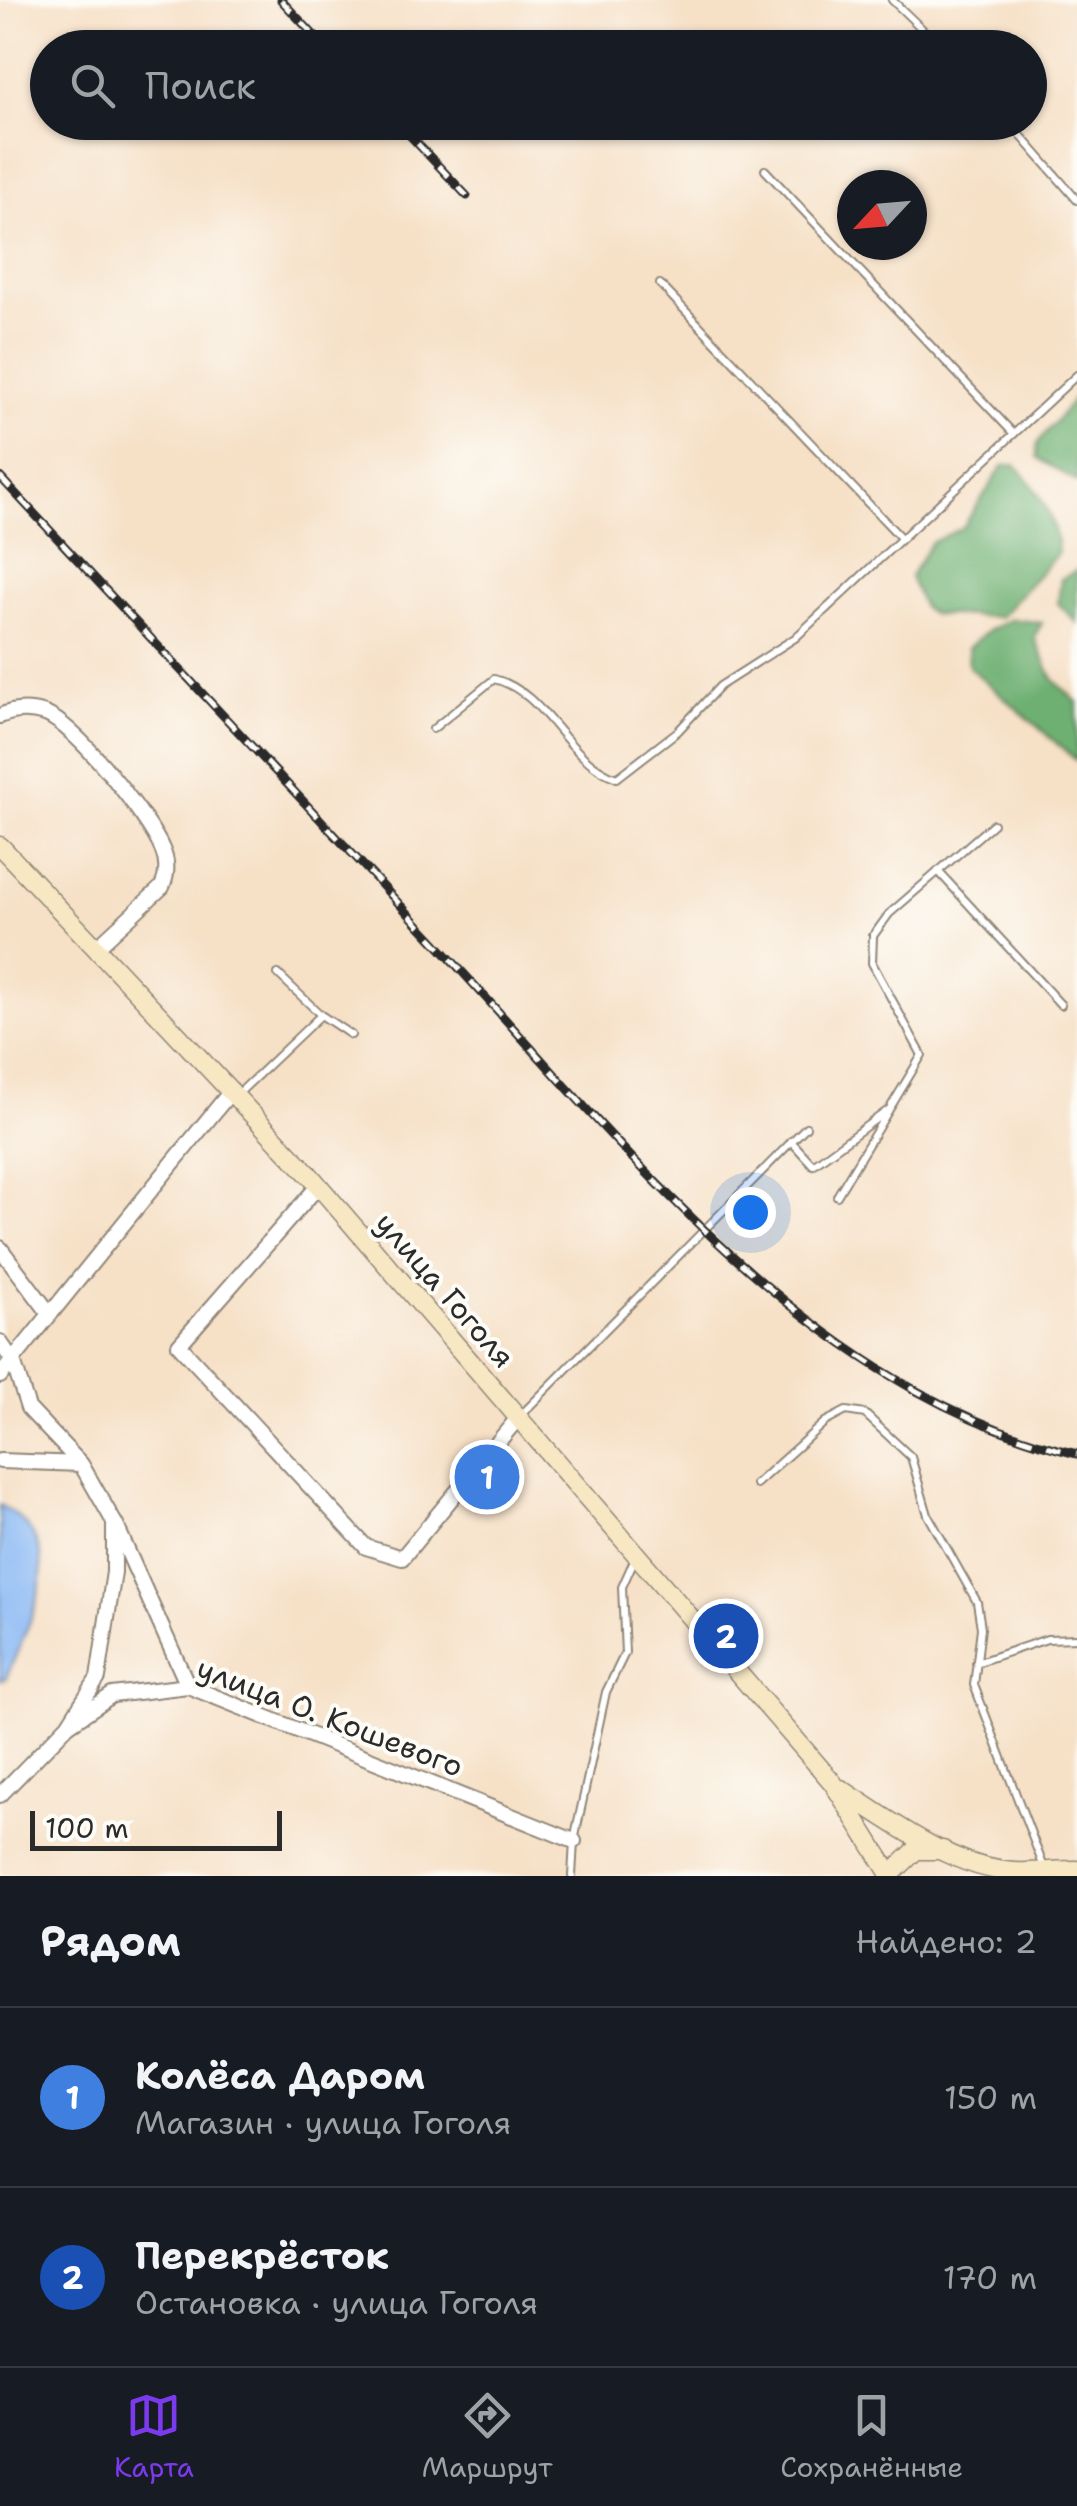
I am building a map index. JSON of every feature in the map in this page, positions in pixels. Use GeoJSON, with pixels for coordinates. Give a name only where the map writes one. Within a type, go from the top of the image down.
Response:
{"type":"FeatureCollection","features":[{"type":"Feature","properties":{"kind":"main road","name":"улица Гоголя"},"geometry":{"type":"LineString","coordinates":[[0,846],[319,1185],[833,1783],[890,1875]]}},
{"type":"Feature","properties":{"kind":"main road","name":"улица Гоголя"},"geometry":{"type":"LineString","coordinates":[[833,1783],[891,1822],[953,1853],[972,1876]]}},
{"type":"Feature","properties":{"kind":"main road"},"geometry":{"type":"LineString","coordinates":[[890,1875],[916,1850],[953,1853],[1013,1872],[1077,1870]]}},
{"type":"Feature","properties":{"kind":"main road"},"geometry":{"type":"LineString","coordinates":[[1064,1876],[1077,1870]]}},
{"type":"Feature","properties":{"kind":"street"},"geometry":{"type":"LineString","coordinates":[[0,716],[16,709],[48,715],[90,752],[162,850],[168,874],[162,886],[97,947]]}},
{"type":"Feature","properties":{"kind":"street"},"geometry":{"type":"LineString","coordinates":[[0,1376],[234,1093]]}},
{"type":"Feature","properties":{"kind":"street"},"geometry":{"type":"LineString","coordinates":[[319,1185],[179,1345],[366,1546],[402,1558],[518,1418]]}},
{"type":"Feature","properties":{"kind":"street"},"geometry":{"type":"LineString","coordinates":[[0,1248],[50,1314]]}},
{"type":"Feature","properties":{"kind":"street"},"geometry":{"type":"LineString","coordinates":[[0,1342],[12,1361],[28,1408],[81,1464],[114,1522],[188,1686]]}},
{"type":"Feature","properties":{"kind":"street"},"geometry":{"type":"LineString","coordinates":[[0,1461],[81,1464]]}},
{"type":"Feature","properties":{"kind":"street"},"geometry":{"type":"LineString","coordinates":[[0,1796],[68,1725],[98,1678],[114,1572],[114,1522]]}},
{"type":"Feature","properties":{"kind":"street","name":"улица О. Кошевого"},"geometry":{"type":"LineString","coordinates":[[68,1725],[112,1695],[188,1686],[574,1841]]}},
{"type":"Feature","properties":{"kind":"lane"},"geometry":{"type":"LineString","coordinates":[[892,0],[923,30]]}},
{"type":"Feature","properties":{"kind":"lane"},"geometry":{"type":"LineString","coordinates":[[1025,140],[1077,200]]}},
{"type":"Feature","properties":{"kind":"lane"},"geometry":{"type":"LineString","coordinates":[[765,170],[1014,434]]}},
{"type":"Feature","properties":{"kind":"lane"},"geometry":{"type":"LineString","coordinates":[[660,284],[901,538]]}},
{"type":"Feature","properties":{"kind":"lane"},"geometry":{"type":"LineString","coordinates":[[433,729],[494,679],[516,684],[598,772],[617,778],[678,731],[720,686],[795,638],[1077,375]]}},
{"type":"Feature","properties":{"kind":"lane"},"geometry":{"type":"LineString","coordinates":[[837,1196],[922,1055],[872,963],[873,936],[889,914],[994,824]]}},
{"type":"Feature","properties":{"kind":"lane"},"geometry":{"type":"LineString","coordinates":[[938,872],[1061,1005]]}},
{"type":"Feature","properties":{"kind":"lane"},"geometry":{"type":"LineString","coordinates":[[278,974],[321,1015],[351,1035]]}},
{"type":"Feature","properties":{"kind":"lane"},"geometry":{"type":"LineString","coordinates":[[234,1093],[321,1015]]}},
{"type":"Feature","properties":{"kind":"lane"},"geometry":{"type":"LineString","coordinates":[[791,1140],[813,1164],[890,1108]]}},
{"type":"Feature","properties":{"kind":"lane"},"geometry":{"type":"LineString","coordinates":[[518,1418],[806,1126]]}},
{"type":"Feature","properties":{"kind":"lane"},"geometry":{"type":"LineString","coordinates":[[756,1484],[826,1422],[846,1411],[865,1414],[911,1457],[928,1515],[977,1602],[981,1628],[974,1685],[1045,1871]]}},
{"type":"Feature","properties":{"kind":"lane"},"geometry":{"type":"LineString","coordinates":[[572,1876],[574,1841],[606,1692],[626,1653],[622,1587],[635,1557]]}},
{"type":"Feature","properties":{"kind":"lane"},"geometry":{"type":"LineString","coordinates":[[976,1663],[1047,1639],[1077,1638]]}},
{"type":"Feature","properties":{"kind":"green space"},"geometry":{"type":"Polygon","coordinates":[[[1077,395],[1077,482],[1037,458],[1037,444],[1077,395]]]}},
{"type":"Feature","properties":{"kind":"green space"},"geometry":{"type":"Polygon","coordinates":[[[1016,465],[1045,506],[1058,553],[1000,617],[932,614],[923,608],[910,577],[931,543],[963,527],[1003,466],[1016,465]]]}},
{"type":"Feature","properties":{"kind":"green space"},"geometry":{"type":"Polygon","coordinates":[[[1077,570],[1077,623],[1058,603],[1061,579],[1077,570]]]}},
{"type":"Feature","properties":{"kind":"green space"},"geometry":{"type":"Polygon","coordinates":[[[1012,619],[1042,623],[1034,637],[1053,679],[1077,702],[1077,761],[969,667],[968,648],[989,630],[1012,619]]]}},
{"type":"Feature","properties":{"kind":"water"},"geometry":{"type":"Polygon","coordinates":[[[0,1505],[23,1522],[36,1541],[41,1562],[34,1609],[6,1678],[0,1681],[0,1505]]]}},
{"type":"Feature","properties":{"kind":"railway"},"geometry":{"type":"LineString","coordinates":[[281,0],[309,30]]}},
{"type":"Feature","properties":{"kind":"railway"},"geometry":{"type":"LineString","coordinates":[[414,140],[467,196]]}},
{"type":"Feature","properties":{"kind":"railway"},"geometry":{"type":"LineString","coordinates":[[0,477],[645,1171],[721,1246],[802,1314],[888,1374],[979,1421],[1077,1454]]}},
{"type":"Feature","properties":{"kind":"place","name":"Колёса Даром"},"geometry":{"type":"Point","coordinates":[487,1477]}},
{"type":"Feature","properties":{"kind":"place","name":"Перекрёсток"},"geometry":{"type":"Point","coordinates":[726,1636]}}]}
